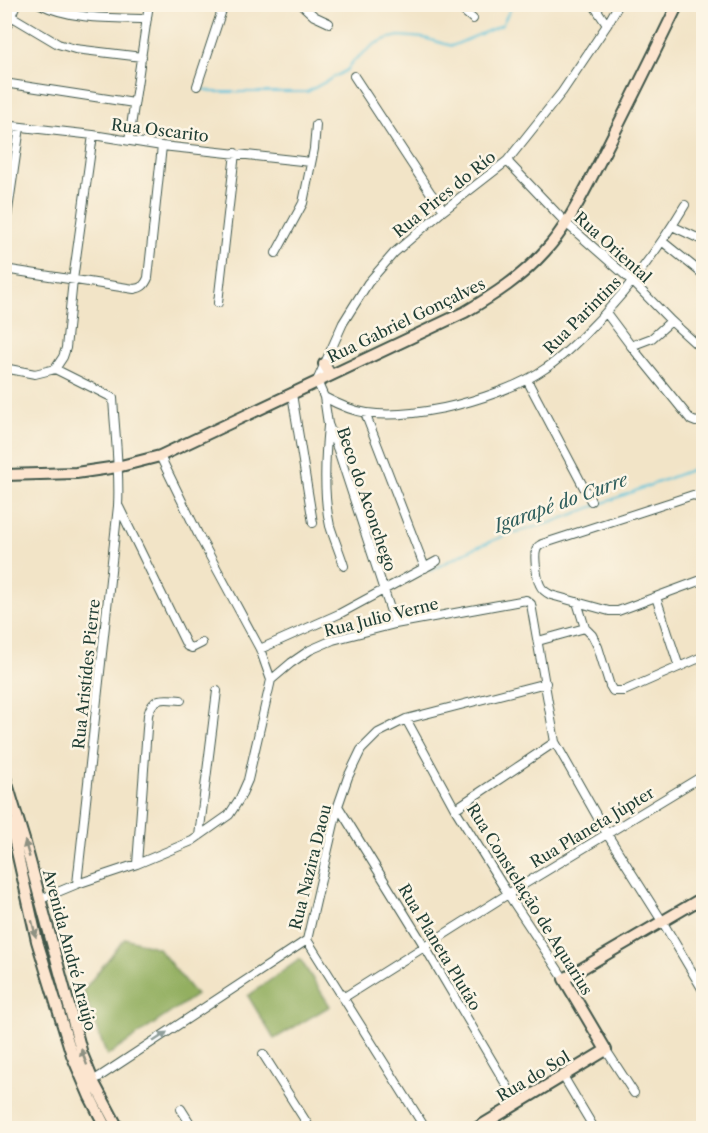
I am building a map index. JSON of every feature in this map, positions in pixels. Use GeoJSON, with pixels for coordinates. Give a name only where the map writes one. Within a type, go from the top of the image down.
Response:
{"type":"FeatureCollection","features":[{"type":"Feature","properties":{"kind":"street"},"geometry":{"type":"LineString","coordinates":[[4,33],[8,15],[16,4]]}},
{"type":"Feature","properties":{"kind":"street"},"geometry":{"type":"LineString","coordinates":[[40,4],[71,15],[147,19]]}},
{"type":"Feature","properties":{"kind":"street"},"geometry":{"type":"LineString","coordinates":[[129,140],[149,4]]}},
{"type":"Feature","properties":{"kind":"street"},"geometry":{"type":"LineString","coordinates":[[197,86],[224,4]]}},
{"type":"Feature","properties":{"kind":"street"},"geometry":{"type":"LineString","coordinates":[[301,4],[314,16],[329,23]]}},
{"type":"Feature","properties":{"kind":"street"},"geometry":{"type":"LineString","coordinates":[[455,4],[473,19]]}},
{"type":"Feature","properties":{"kind":"street"},"geometry":{"type":"LineString","coordinates":[[592,4],[607,25]]}},
{"type":"Feature","properties":{"kind":"street","name":"Rua Pires do Río"},"geometry":{"type":"LineString","coordinates":[[317,381],[343,323],[368,283],[394,253],[507,161],[562,92],[619,4]]}},
{"type":"Feature","properties":{"kind":"street","name":"Rua Gabriel Gonçalves"},"geometry":{"type":"LineString","coordinates":[[4,475],[76,472],[117,467],[160,456],[465,312],[495,294],[546,251],[567,224],[678,4]]}},
{"type":"Feature","properties":{"kind":"street"},"geometry":{"type":"LineString","coordinates":[[8,15],[58,44],[75,49],[142,57]]}},
{"type":"Feature","properties":{"kind":"street"},"geometry":{"type":"LineString","coordinates":[[354,76],[444,210]]}},
{"type":"Feature","properties":{"kind":"street"},"geometry":{"type":"LineString","coordinates":[[4,83],[134,103]]}},
{"type":"Feature","properties":{"kind":"street","name":"Rua Oscarito"},"geometry":{"type":"LineString","coordinates":[[4,125],[93,135],[162,146],[311,162]]}},
{"type":"Feature","properties":{"kind":"street"},"geometry":{"type":"LineString","coordinates":[[276,253],[303,203],[314,149],[316,125]]}},
{"type":"Feature","properties":{"kind":"street"},"geometry":{"type":"LineString","coordinates":[[4,238],[20,127]]}},
{"type":"Feature","properties":{"kind":"street"},"geometry":{"type":"LineString","coordinates":[[4,368],[35,374],[55,369],[63,357],[93,135]]}},
{"type":"Feature","properties":{"kind":"street"},"geometry":{"type":"LineString","coordinates":[[4,269],[134,289],[141,288],[148,278],[162,146]]}},
{"type":"Feature","properties":{"kind":"street"},"geometry":{"type":"LineString","coordinates":[[218,303],[235,153]]}},
{"type":"Feature","properties":{"kind":"street","name":"Rua Oriental"},"geometry":{"type":"LineString","coordinates":[[507,161],[567,224],[633,282],[704,351]]}},
{"type":"Feature","properties":{"kind":"street","name":"Rua Parintins"},"geometry":{"type":"LineString","coordinates":[[324,398],[365,413],[392,414],[433,410],[480,398],[527,380],[548,368],[607,314],[663,242],[685,205]]}},
{"type":"Feature","properties":{"kind":"street"},"geometry":{"type":"LineString","coordinates":[[672,226],[704,241]]}},
{"type":"Feature","properties":{"kind":"street"},"geometry":{"type":"LineString","coordinates":[[663,242],[704,275]]}},
{"type":"Feature","properties":{"kind":"street"},"geometry":{"type":"LineString","coordinates":[[607,314],[692,420],[696,422],[704,420]]}},
{"type":"Feature","properties":{"kind":"street"},"geometry":{"type":"LineString","coordinates":[[631,346],[652,338],[671,321]]}},
{"type":"Feature","properties":{"kind":"street"},"geometry":{"type":"LineString","coordinates":[[324,364],[330,375]]}},
{"type":"Feature","properties":{"kind":"street","name":"Rua Aristídes Pierre"},"geometry":{"type":"LineString","coordinates":[[55,369],[113,398],[119,479],[118,506],[76,884]]}},
{"type":"Feature","properties":{"kind":"street"},"geometry":{"type":"LineString","coordinates":[[527,380],[591,501]]}},
{"type":"Feature","properties":{"kind":"street","name":"Beco do Aconchego"},"geometry":{"type":"LineString","coordinates":[[317,381],[324,398],[328,424],[395,624]]}},
{"type":"Feature","properties":{"kind":"street"},"geometry":{"type":"LineString","coordinates":[[292,394],[313,523]]}},
{"type":"Feature","properties":{"kind":"street"},"geometry":{"type":"LineString","coordinates":[[365,413],[425,568]]}},
{"type":"Feature","properties":{"kind":"street"},"geometry":{"type":"LineString","coordinates":[[328,424],[325,454],[327,509],[344,566]]}},
{"type":"Feature","properties":{"kind":"street"},"geometry":{"type":"LineString","coordinates":[[41,899],[76,884],[137,864],[199,836],[229,815],[248,780],[271,680],[260,649],[198,534],[160,456]]}},
{"type":"Feature","properties":{"kind":"street"},"geometry":{"type":"LineString","coordinates":[[704,512],[700,499],[693,495],[542,544],[536,551],[535,560],[540,586],[545,592],[599,609],[618,611],[704,579]]}},
{"type":"Feature","properties":{"kind":"street"},"geometry":{"type":"LineString","coordinates":[[118,506],[186,646],[192,648],[202,644]]}},
{"type":"Feature","properties":{"kind":"street"},"geometry":{"type":"LineString","coordinates":[[260,649],[339,614],[437,561]]}},
{"type":"Feature","properties":{"kind":"street"},"geometry":{"type":"LineString","coordinates":[[656,597],[679,667]]}},
{"type":"Feature","properties":{"kind":"street","name":"Rua Julio Verne"},"geometry":{"type":"LineString","coordinates":[[271,680],[310,650],[333,640],[395,624],[523,600],[531,604],[538,641]]}},
{"type":"Feature","properties":{"kind":"street"},"geometry":{"type":"LineString","coordinates":[[577,602],[585,628],[598,646],[613,691],[624,691],[704,656]]}},
{"type":"Feature","properties":{"kind":"street"},"geometry":{"type":"LineString","coordinates":[[585,628],[538,641],[555,742],[607,834],[704,992]]}},
{"type":"Feature","properties":{"kind":"street","name":"Rua Nazira Daou"},"geometry":{"type":"LineString","coordinates":[[93,1081],[307,940],[338,806],[361,750],[378,733],[406,719],[546,683]]}},
{"type":"Feature","properties":{"kind":"street"},"geometry":{"type":"LineString","coordinates":[[199,836],[217,691]]}},
{"type":"Feature","properties":{"kind":"street"},"geometry":{"type":"LineString","coordinates":[[137,864],[150,707],[159,699],[181,700]]}},
{"type":"Feature","properties":{"kind":"street","name":"Rua Constelação de Aquarius"},"geometry":{"type":"LineString","coordinates":[[406,719],[455,809],[634,1093]]}},
{"type":"Feature","properties":{"kind":"street"},"geometry":{"type":"LineString","coordinates":[[455,809],[555,742]]}},
{"type":"Feature","properties":{"kind":"street","name":"Avenida André Araújo"},"geometry":{"type":"LineString","coordinates":[[4,774],[41,899],[82,1054],[93,1081],[118,1128]]}},
{"type":"Feature","properties":{"kind":"street","name":"Rua Planeta Júpter"},"geometry":{"type":"LineString","coordinates":[[343,998],[704,775]]}},
{"type":"Feature","properties":{"kind":"street","name":"Rua Planeta Plutão"},"geometry":{"type":"LineString","coordinates":[[338,806],[518,1103]]}},
{"type":"Feature","properties":{"kind":"street","name":"Avenida André Araújo"},"geometry":{"type":"LineString","coordinates":[[4,812],[13,834],[37,941],[72,1055],[106,1128]]}},
{"type":"Feature","properties":{"kind":"street"},"geometry":{"type":"LineString","coordinates":[[564,979],[704,897]]}},
{"type":"Feature","properties":{"kind":"street"},"geometry":{"type":"LineString","coordinates":[[307,940],[425,1128]]}},
{"type":"Feature","properties":{"kind":"street","name":"Rua do Sol"},"geometry":{"type":"LineString","coordinates":[[480,1127],[606,1050]]}},
{"type":"Feature","properties":{"kind":"street"},"geometry":{"type":"LineString","coordinates":[[263,1054],[310,1128]]}},
{"type":"Feature","properties":{"kind":"street"},"geometry":{"type":"LineString","coordinates":[[563,1076],[594,1128]]}},
{"type":"Feature","properties":{"kind":"street"},"geometry":{"type":"LineString","coordinates":[[181,1109],[194,1128]]}},
{"type":"Feature","properties":{"kind":"green space"},"geometry":{"type":"Polygon","coordinates":[[[125,938],[158,948],[196,995],[107,1056],[83,991],[125,938]]]}},
{"type":"Feature","properties":{"kind":"green space"},"geometry":{"type":"Polygon","coordinates":[[[300,959],[330,1006],[274,1039],[248,996],[300,959]]]}},
{"type":"Feature","properties":{"kind":"waterway"},"geometry":{"type":"LineString","coordinates":[[200,88],[213,92],[307,92],[347,70],[353,61],[375,44],[386,39],[399,36],[424,38],[452,46],[502,25],[513,4]]}},
{"type":"Feature","properties":{"kind":"waterway","name":"Igarapé do Curre"},"geometry":{"type":"LineString","coordinates":[[430,571],[472,549],[509,534],[550,523],[704,465]]}}]}
